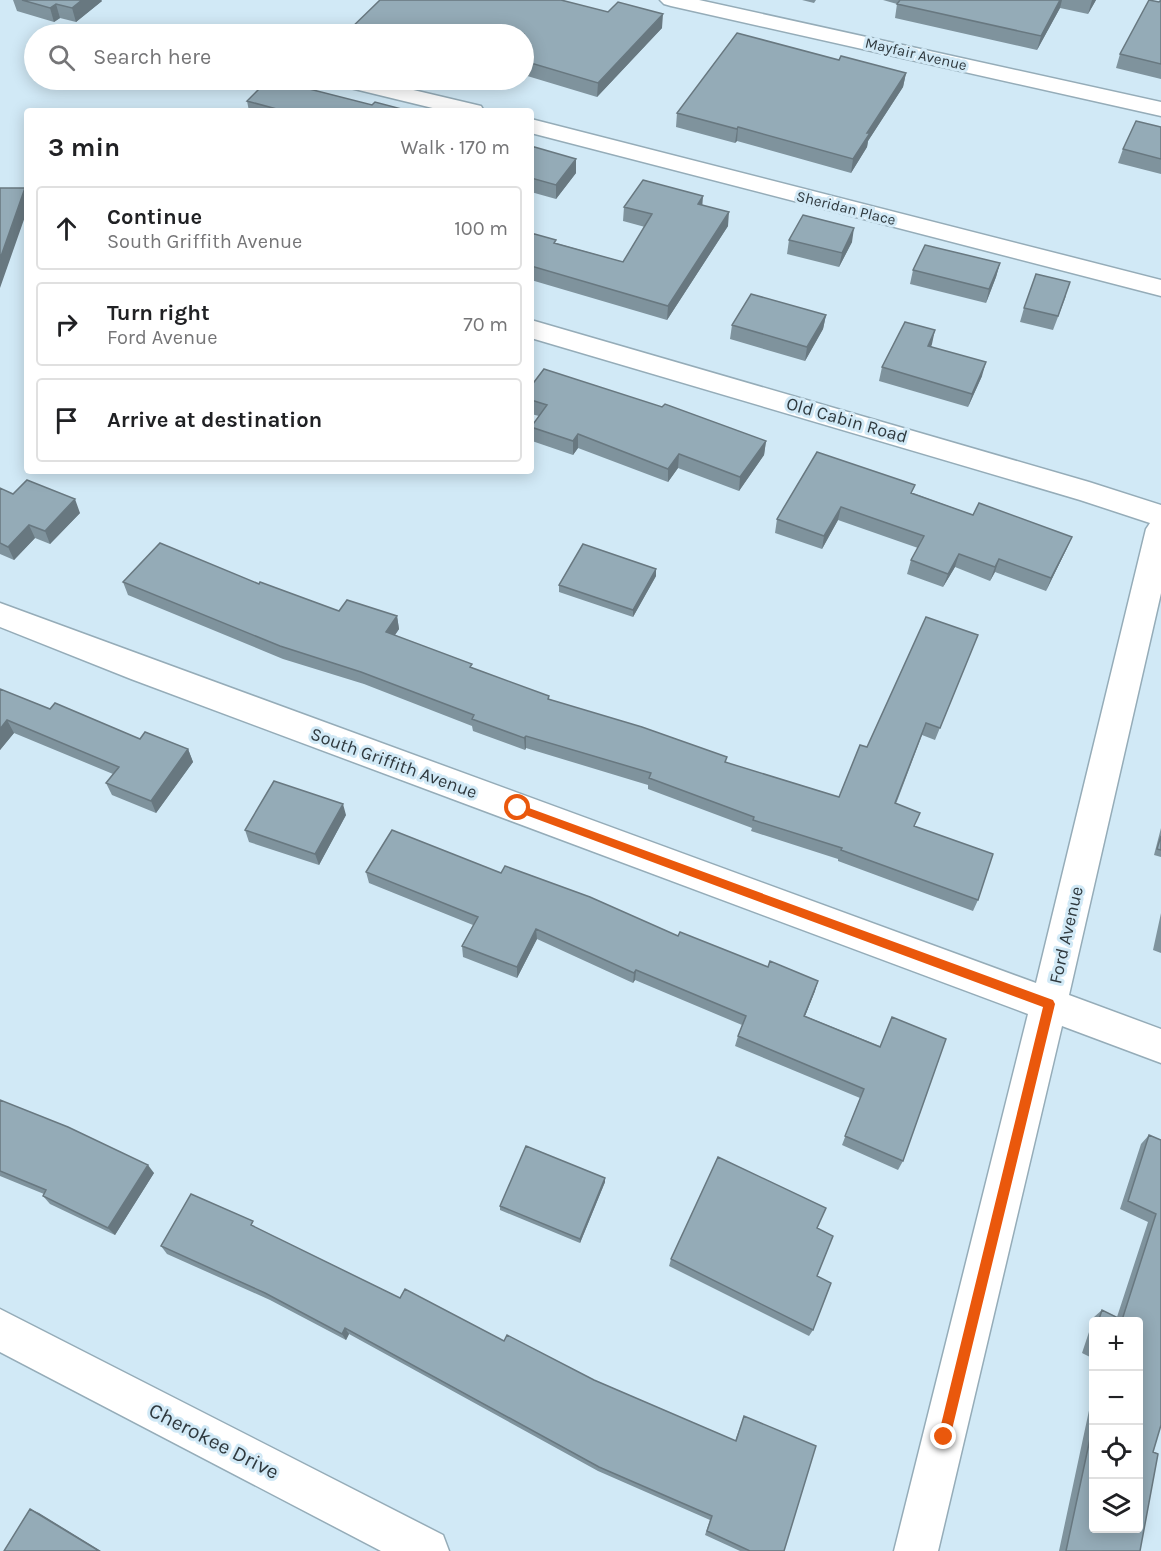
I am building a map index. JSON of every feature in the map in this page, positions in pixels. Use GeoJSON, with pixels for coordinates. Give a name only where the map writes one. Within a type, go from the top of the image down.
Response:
{"type":"FeatureCollection","features":[{"type":"Feature","properties":{"kind":"street","name":"Mayfair Avenue"},"geometry":{"type":"LineString","coordinates":[[671,0],[1161,109]]}},
{"type":"Feature","properties":{"kind":"street"},"geometry":{"type":"LineString","coordinates":[[387,90],[461,108]]}},
{"type":"Feature","properties":{"kind":"street","name":"Sheridan Place"},"geometry":{"type":"LineString","coordinates":[[534,127],[1161,288]]}},
{"type":"Feature","properties":{"kind":"street","name":"Old Cabin Road"},"geometry":{"type":"LineString","coordinates":[[534,330],[1066,485],[1161,516]]}},
{"type":"Feature","properties":{"kind":"street","name":"Ford Avenue"},"geometry":{"type":"LineString","coordinates":[[916,1551],[1049,1004],[1149,632],[1161,529]]}},
{"type":"Feature","properties":{"kind":"street","name":"South Griffith Avenue"},"geometry":{"type":"LineString","coordinates":[[0,615],[153,674],[1161,1046]]}},
{"type":"Feature","properties":{"kind":"street","name":"Cherokee Drive"},"geometry":{"type":"LineString","coordinates":[[0,1330],[427,1551]]}},
{"type":"Feature","properties":{"kind":"building"},"geometry":{"type":"Polygon","coordinates":[[[22,0],[82,0],[72,8],[56,4],[50,8],[22,0]]]}},
{"type":"Feature","properties":{"kind":"building"},"geometry":{"type":"Polygon","coordinates":[[[380,0],[561,0],[608,12],[618,2],[663,14],[598,83],[534,64],[534,24],[355,24],[380,0]]]}},
{"type":"Feature","properties":{"kind":"building"},"geometry":{"type":"Polygon","coordinates":[[[900,0],[1060,0],[1041,36],[897,4],[900,0]]]}},
{"type":"Feature","properties":{"kind":"building"},"geometry":{"type":"Polygon","coordinates":[[[1149,0],[1159,2],[1161,0],[1161,64],[1120,54],[1149,0]]]}},
{"type":"Feature","properties":{"kind":"building"},"geometry":{"type":"Polygon","coordinates":[[[737,33],[839,60],[841,56],[906,73],[853,159],[738,127],[737,129],[677,113],[737,33]]]}},
{"type":"Feature","properties":{"kind":"building"},"geometry":{"type":"Polygon","coordinates":[[[258,90],[313,90],[372,105],[375,102],[398,108],[273,108],[247,101],[258,90]]]}},
{"type":"Feature","properties":{"kind":"building"},"geometry":{"type":"Polygon","coordinates":[[[1136,121],[1161,127],[1161,159],[1123,149],[1136,121]]]}},
{"type":"Feature","properties":{"kind":"building"},"geometry":{"type":"Polygon","coordinates":[[[534,147],[576,159],[556,185],[534,179],[534,147]]]}},
{"type":"Feature","properties":{"kind":"building"},"geometry":{"type":"Polygon","coordinates":[[[643,180],[703,196],[698,204],[729,212],[668,306],[534,267],[534,234],[556,240],[554,243],[623,262],[652,214],[624,207],[643,180]]]}},
{"type":"Feature","properties":{"kind":"building"},"geometry":{"type":"Polygon","coordinates":[[[0,188],[24,188],[24,191],[0,259],[0,188]]]}},
{"type":"Feature","properties":{"kind":"building"},"geometry":{"type":"Polygon","coordinates":[[[803,215],[854,228],[842,253],[789,240],[803,215]]]}},
{"type":"Feature","properties":{"kind":"building"},"geometry":{"type":"Polygon","coordinates":[[[925,245],[1000,263],[989,289],[913,270],[925,245]]]}},
{"type":"Feature","properties":{"kind":"building"},"geometry":{"type":"Polygon","coordinates":[[[1036,274],[1070,282],[1058,316],[1024,308],[1036,274]]]}},
{"type":"Feature","properties":{"kind":"building"},"geometry":{"type":"Polygon","coordinates":[[[751,294],[826,315],[807,347],[732,325],[751,294]]]}},
{"type":"Feature","properties":{"kind":"building"},"geometry":{"type":"Polygon","coordinates":[[[905,322],[935,330],[928,346],[986,362],[972,394],[882,367],[905,322]]]}},
{"type":"Feature","properties":{"kind":"building"},"geometry":{"type":"Polygon","coordinates":[[[544,369],[662,407],[665,404],[766,441],[740,477],[679,454],[668,469],[578,434],[573,441],[534,428],[534,423],[547,405],[534,401],[534,382],[544,369]]]}},
{"type":"Feature","properties":{"kind":"building"},"geometry":{"type":"Polygon","coordinates":[[[817,452],[915,485],[911,493],[973,515],[979,503],[1072,537],[1051,578],[999,559],[995,567],[959,554],[948,574],[911,560],[924,536],[841,507],[824,536],[777,519],[817,452]]]}},
{"type":"Feature","properties":{"kind":"building"},"geometry":{"type":"Polygon","coordinates":[[[27,480],[75,499],[45,531],[29,525],[8,547],[0,543],[0,488],[13,494],[27,480]]]}},
{"type":"Feature","properties":{"kind":"building"},"geometry":{"type":"Polygon","coordinates":[[[160,543],[259,584],[260,582],[339,611],[347,600],[397,616],[386,632],[472,664],[470,667],[549,696],[548,699],[642,727],[727,757],[725,762],[839,797],[860,745],[867,747],[926,617],[978,635],[940,728],[926,723],[895,803],[920,813],[914,826],[993,854],[978,900],[841,850],[842,848],[753,820],[754,817],[649,778],[651,773],[526,736],[524,738],[472,719],[474,715],[361,672],[280,646],[123,582],[160,543]]]}},
{"type":"Feature","properties":{"kind":"building"},"geometry":{"type":"Polygon","coordinates":[[[583,544],[656,569],[633,610],[559,585],[583,544]]]}},
{"type":"Feature","properties":{"kind":"building"},"geometry":{"type":"Polygon","coordinates":[[[0,689],[50,709],[55,703],[140,739],[145,732],[188,749],[151,801],[106,783],[119,767],[7,720],[0,729],[0,689]]]}},
{"type":"Feature","properties":{"kind":"building"},"geometry":{"type":"Polygon","coordinates":[[[274,781],[343,804],[315,854],[245,830],[274,781]]]}},
{"type":"Feature","properties":{"kind":"building"},"geometry":{"type":"Polygon","coordinates":[[[392,830],[501,873],[505,866],[590,897],[678,936],[680,932],[768,967],[770,961],[818,981],[804,1016],[880,1047],[892,1017],[946,1039],[903,1161],[845,1136],[864,1089],[738,1036],[746,1016],[636,970],[634,973],[536,929],[517,967],[462,946],[478,917],[366,872],[392,830]]]}},
{"type":"Feature","properties":{"kind":"building"},"geometry":{"type":"Polygon","coordinates":[[[1161,836],[1161,850],[1157,849],[1161,836]]]}},
{"type":"Feature","properties":{"kind":"building"},"geometry":{"type":"Polygon","coordinates":[[[0,1100],[68,1127],[148,1165],[108,1228],[43,1196],[46,1190],[0,1171],[0,1100]]]}},
{"type":"Feature","properties":{"kind":"building"},"geometry":{"type":"Polygon","coordinates":[[[1149,1135],[1161,1140],[1161,1425],[1153,1452],[1158,1454],[1140,1551],[1066,1551],[1089,1443],[1089,1533],[1143,1533],[1143,1317],[1123,1317],[1156,1214],[1128,1201],[1149,1135]]]}},
{"type":"Feature","properties":{"kind":"building"},"geometry":{"type":"Polygon","coordinates":[[[526,1146],[605,1178],[580,1239],[500,1206],[526,1146]]]}},
{"type":"Feature","properties":{"kind":"building"},"geometry":{"type":"Polygon","coordinates":[[[718,1157],[826,1208],[817,1228],[833,1236],[817,1276],[831,1283],[813,1330],[671,1259],[718,1157]]]}},
{"type":"Feature","properties":{"kind":"building"},"geometry":{"type":"Polygon","coordinates":[[[191,1194],[253,1221],[251,1225],[400,1298],[405,1289],[504,1341],[507,1335],[594,1380],[736,1441],[744,1416],[816,1446],[784,1551],[750,1551],[707,1531],[712,1516],[599,1467],[345,1328],[342,1334],[265,1293],[161,1246],[191,1194]]]}},
{"type":"Feature","properties":{"kind":"building"},"geometry":{"type":"Polygon","coordinates":[[[1102,1310],[1116,1317],[1100,1317],[1102,1310]]]}},
{"type":"Feature","properties":{"kind":"building"},"geometry":{"type":"Polygon","coordinates":[[[30,1509],[99,1551],[4,1551],[30,1509]]]}},
{"type":"Feature","properties":{"kind":"route"},"geometry":{"type":"LineString","coordinates":[[518,808],[1049,1004],[944,1437]]}}]}
